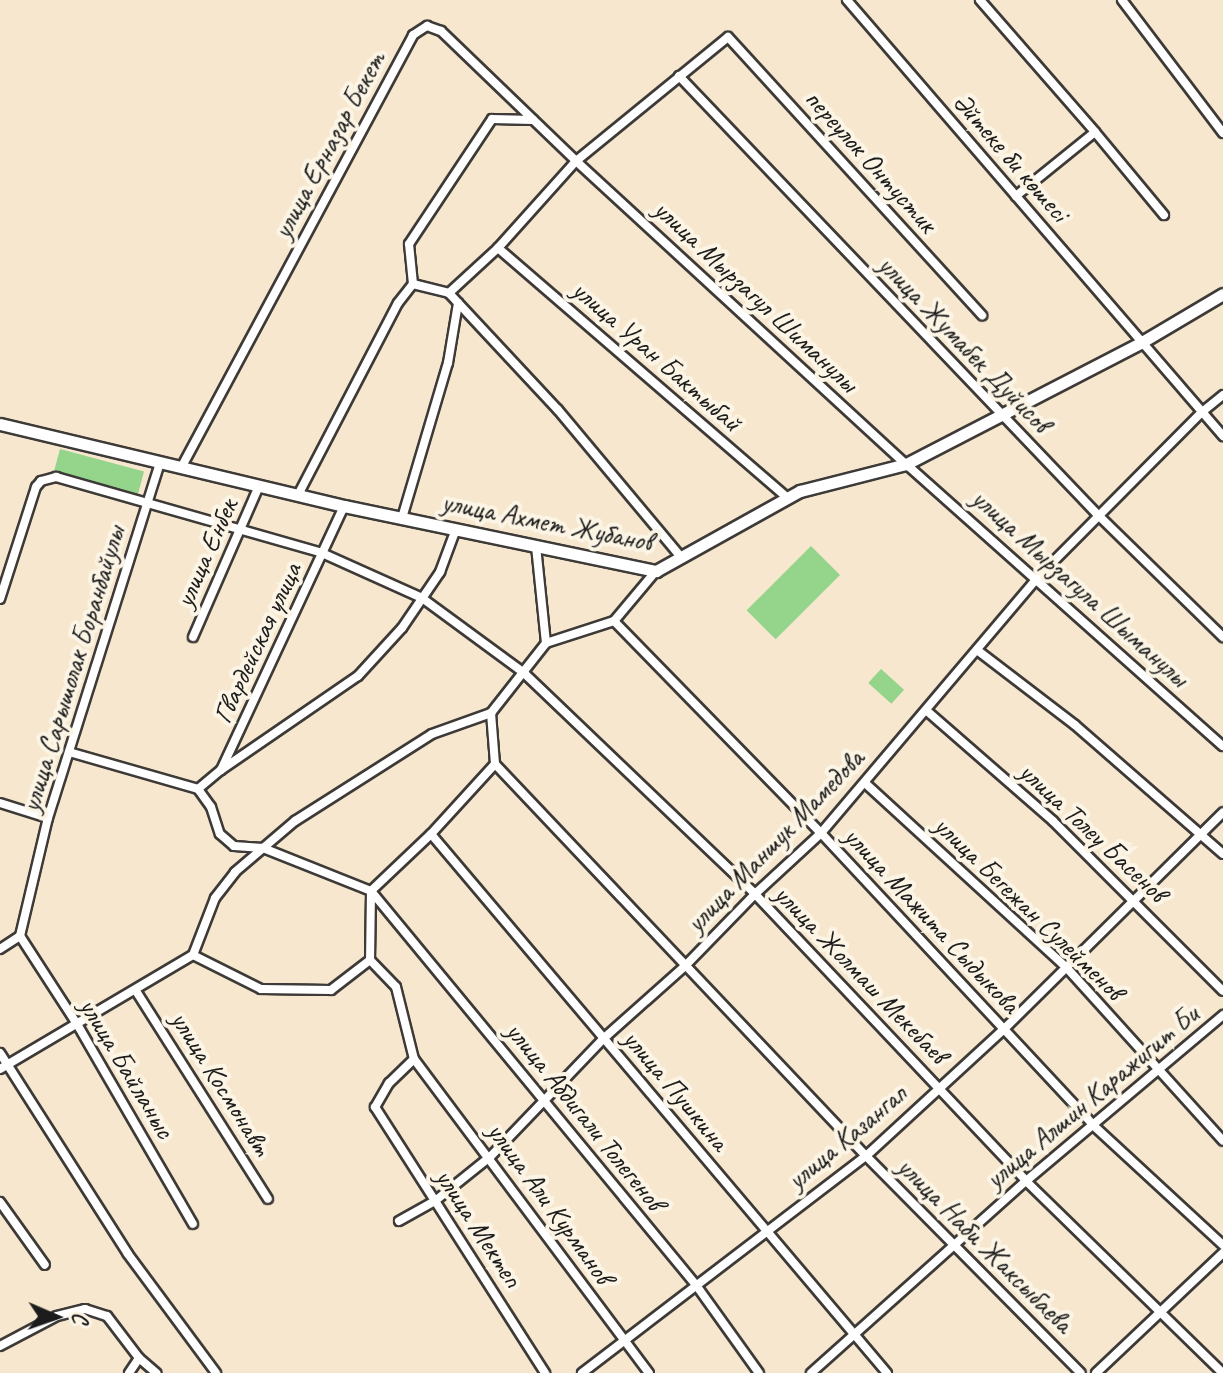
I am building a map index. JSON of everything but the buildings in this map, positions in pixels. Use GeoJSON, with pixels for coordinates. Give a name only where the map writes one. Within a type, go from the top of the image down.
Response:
{"type":"FeatureCollection","features":[{"type":"Feature","properties":{"kind":"main road","name":"улица Ахмет Жубанов"},"geometry":{"type":"LineString","coordinates":[[0,424],[344,506],[656,571],[800,491],[906,464],[1142,342],[1223,294]]}},
{"type":"Feature","properties":{"kind":"street","name":"Әйтеке би көшесі"},"geometry":{"type":"LineString","coordinates":[[847,0],[1223,436]]}},
{"type":"Feature","properties":{"kind":"street"},"geometry":{"type":"LineString","coordinates":[[980,0],[1164,215]]}},
{"type":"Feature","properties":{"kind":"street"},"geometry":{"type":"LineString","coordinates":[[1122,0],[1223,133]]}},
{"type":"Feature","properties":{"kind":"street","name":"улица Ерназар Бекет"},"geometry":{"type":"LineString","coordinates":[[181,468],[413,35],[427,26],[441,31],[576,161]]}},
{"type":"Feature","properties":{"kind":"street","name":"переулок Онтустик"},"geometry":{"type":"LineString","coordinates":[[679,76],[728,37],[982,315]]}},
{"type":"Feature","properties":{"kind":"street"},"geometry":{"type":"LineString","coordinates":[[449,293],[498,248],[576,161],[679,76]]}},
{"type":"Feature","properties":{"kind":"street","name":"улица Жумабек Дуйисов"},"geometry":{"type":"LineString","coordinates":[[679,76],[1098,515],[1223,637]]}},
{"type":"Feature","properties":{"kind":"street"},"geometry":{"type":"LineString","coordinates":[[298,495],[398,303],[413,284],[409,244],[492,119],[533,120]]}},
{"type":"Feature","properties":{"kind":"street"},"geometry":{"type":"LineString","coordinates":[[1016,196],[1095,132]]}},
{"type":"Feature","properties":{"kind":"street","name":"улица Мырзагул Шиманулы"},"geometry":{"type":"LineString","coordinates":[[576,161],[906,464]]}},
{"type":"Feature","properties":{"kind":"street","name":"улица Уран Бактыбай"},"geometry":{"type":"LineString","coordinates":[[498,248],[788,498]]}},
{"type":"Feature","properties":{"kind":"street"},"geometry":{"type":"LineString","coordinates":[[413,284],[449,293],[558,410],[681,557]]}},
{"type":"Feature","properties":{"kind":"street"},"geometry":{"type":"LineString","coordinates":[[402,518],[448,363],[458,303]]}},
{"type":"Feature","properties":{"kind":"street","name":"улица Маншук Мамедова"},"geometry":{"type":"LineString","coordinates":[[399,1221],[435,1201],[490,1157],[603,1039],[686,965],[755,894],[821,833],[1037,578],[1202,412],[1223,395]]}},
{"type":"Feature","properties":{"kind":"street","name":"улица Сарышолак Боранбайулы"},"geometry":{"type":"LineString","coordinates":[[20,936],[48,818],[160,463]]}},
{"type":"Feature","properties":{"kind":"street","name":"улица Мырзагула Шыманулы"},"geometry":{"type":"LineString","coordinates":[[906,464],[1223,746]]}},
{"type":"Feature","properties":{"kind":"street","name":"улица Жолмаш Мекебаев"},"geometry":{"type":"LineString","coordinates":[[0,599],[34,494],[41,481],[56,477],[322,553],[422,598],[524,673],[755,894],[1026,1181],[1223,1373]]}},
{"type":"Feature","properties":{"kind":"street","name":"улица Енбек"},"geometry":{"type":"LineString","coordinates":[[193,637],[259,486]]}},
{"type":"Feature","properties":{"kind":"street","name":"Гвардейская улица"},"geometry":{"type":"LineString","coordinates":[[198,789],[221,770],[344,506]]}},
{"type":"Feature","properties":{"kind":"street"},"geometry":{"type":"LineString","coordinates":[[221,770],[358,676],[402,628],[440,572],[456,529]]}},
{"type":"Feature","properties":{"kind":"street"},"geometry":{"type":"LineString","coordinates":[[536,546],[546,643]]}},
{"type":"Feature","properties":{"kind":"street"},"geometry":{"type":"LineString","coordinates":[[4,1067],[193,955],[215,898],[235,872],[295,821],[432,734],[491,713],[546,643],[614,621],[656,571]]}},
{"type":"Feature","properties":{"kind":"street","name":"улица Мажита Сыдыкова"},"geometry":{"type":"LineString","coordinates":[[614,621],[821,833],[1094,1126],[1223,1245]]}},
{"type":"Feature","properties":{"kind":"street"},"geometry":{"type":"LineString","coordinates":[[977,650],[1075,725],[1223,854]]}},
{"type":"Feature","properties":{"kind":"street","name":"улица Толеу Басенов"},"geometry":{"type":"LineString","coordinates":[[927,711],[1053,821],[1223,991]]}},
{"type":"Feature","properties":{"kind":"street"},"geometry":{"type":"LineString","coordinates":[[414,1059],[396,987],[370,960],[371,891],[431,834],[495,764],[491,713]]}},
{"type":"Feature","properties":{"kind":"street"},"geometry":{"type":"LineString","coordinates":[[69,752],[198,789],[211,807],[220,834],[234,846],[263,848],[371,891]]}},
{"type":"Feature","properties":{"kind":"street","name":"улица Наби Жаксыбаева"},"geometry":{"type":"LineString","coordinates":[[495,764],[866,1156],[1081,1373]]}},
{"type":"Feature","properties":{"kind":"street","name":"улица Бегежан Сулейменов"},"geometry":{"type":"LineString","coordinates":[[865,783],[1066,967],[1223,1141]]}},
{"type":"Feature","properties":{"kind":"street"},"geometry":{"type":"LineString","coordinates":[[0,803],[48,818]]}},
{"type":"Feature","properties":{"kind":"street","name":"улица Казангап"},"geometry":{"type":"LineString","coordinates":[[582,1373],[866,1156],[1004,1029],[1223,812]]}},
{"type":"Feature","properties":{"kind":"street","name":"улица Пушкина"},"geometry":{"type":"LineString","coordinates":[[431,834],[887,1373]]}},
{"type":"Feature","properties":{"kind":"street","name":"улица Абдигали Толегенов"},"geometry":{"type":"LineString","coordinates":[[371,891],[696,1285],[759,1373]]}},
{"type":"Feature","properties":{"kind":"street"},"geometry":{"type":"LineString","coordinates":[[0,949],[20,936]]}},
{"type":"Feature","properties":{"kind":"street","name":"улица Байланыс"},"geometry":{"type":"LineString","coordinates":[[20,936],[77,1024],[193,1224]]}},
{"type":"Feature","properties":{"kind":"street"},"geometry":{"type":"LineString","coordinates":[[193,955],[261,989],[331,990],[370,960]]}},
{"type":"Feature","properties":{"kind":"street","name":"улица Космонавт"},"geometry":{"type":"LineString","coordinates":[[136,991],[268,1199]]}},
{"type":"Feature","properties":{"kind":"street","name":"улица Алшин Каражигит Би"},"geometry":{"type":"LineString","coordinates":[[811,1373],[1026,1181],[1223,1015]]}},
{"type":"Feature","properties":{"kind":"street"},"geometry":{"type":"LineString","coordinates":[[0,1053],[4,1067],[128,1254],[216,1373]]}},
{"type":"Feature","properties":{"kind":"street","name":"улица Мектеп"},"geometry":{"type":"LineString","coordinates":[[414,1059],[389,1083],[375,1107],[545,1373]]}},
{"type":"Feature","properties":{"kind":"street","name":"улица Али Курманов"},"geometry":{"type":"LineString","coordinates":[[414,1059],[649,1373]]}},
{"type":"Feature","properties":{"kind":"street"},"geometry":{"type":"LineString","coordinates":[[0,1202],[45,1265]]}},
{"type":"Feature","properties":{"kind":"street"},"geometry":{"type":"LineString","coordinates":[[1096,1373],[1223,1253]]}},
{"type":"Feature","properties":{"kind":"street"},"geometry":{"type":"LineString","coordinates":[[0,1346],[57,1316],[85,1309],[107,1316],[139,1358],[156,1373]]}},
{"type":"Feature","properties":{"kind":"street"},"geometry":{"type":"LineString","coordinates":[[129,1373],[139,1358]]}},
{"type":"Feature","properties":{"kind":"green space"},"geometry":{"type":"Polygon","coordinates":[[[60,449],[144,472],[138,496],[54,473],[60,449]]]}},
{"type":"Feature","properties":{"kind":"green space"},"geometry":{"type":"Polygon","coordinates":[[[811,546],[840,575],[776,639],[747,610],[811,546]]]}},
{"type":"Feature","properties":{"kind":"green space"},"geometry":{"type":"Polygon","coordinates":[[[881,669],[904,690],[891,704],[868,683],[881,669]]]}}]}
